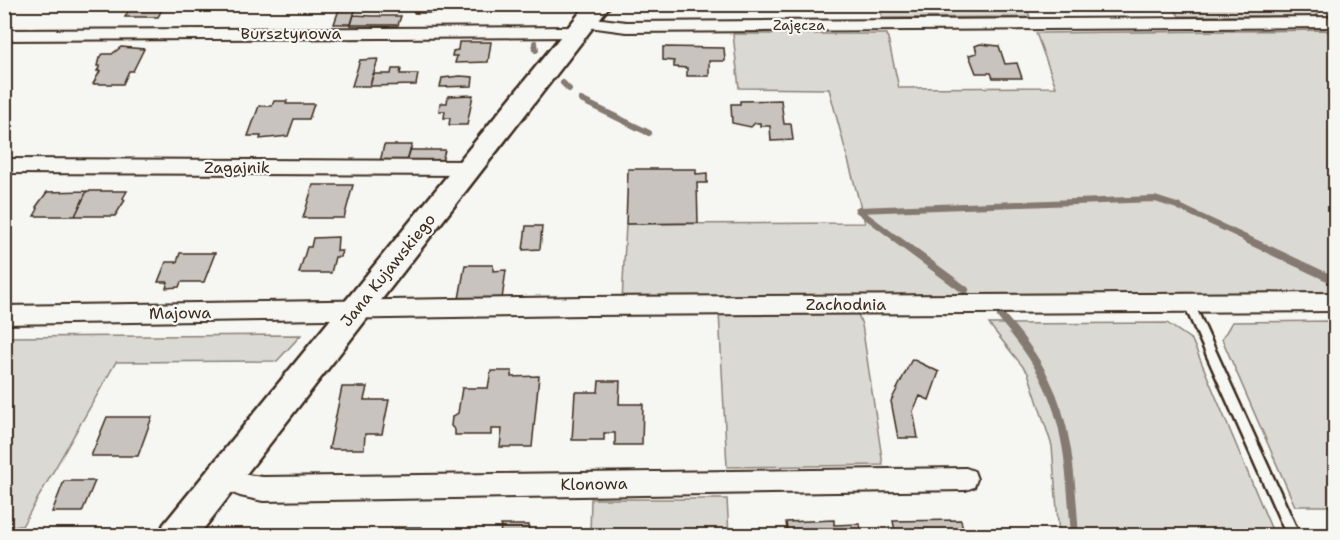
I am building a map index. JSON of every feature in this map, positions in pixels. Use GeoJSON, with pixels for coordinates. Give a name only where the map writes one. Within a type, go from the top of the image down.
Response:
{"type":"FeatureCollection","features":[{"type":"Feature","properties":{"kind":"main road","name":"Jana Kujawskiego"},"geometry":{"type":"LineString","coordinates":[[176,536],[588,20]]}},
{"type":"Feature","properties":{"kind":"street","name":"Zajęcza"},"geometry":{"type":"LineString","coordinates":[[588,20],[626,27],[1335,22]]}},
{"type":"Feature","properties":{"kind":"street","name":"Bursztynowa"},"geometry":{"type":"LineString","coordinates":[[4,34],[588,20]]}},
{"type":"Feature","properties":{"kind":"street","name":"Zagajnik"},"geometry":{"type":"LineString","coordinates":[[4,166],[470,168]]}},
{"type":"Feature","properties":{"kind":"street","name":"Zachodnia"},"geometry":{"type":"LineString","coordinates":[[356,310],[585,306],[1335,302]]}},
{"type":"Feature","properties":{"kind":"street","name":"Majowa"},"geometry":{"type":"LineString","coordinates":[[4,315],[356,310]]}},
{"type":"Feature","properties":{"kind":"street","name":"Klonowa"},"geometry":{"type":"LineString","coordinates":[[223,478],[263,489],[966,479]]}},
{"type":"Feature","properties":{"kind":"lane"},"geometry":{"type":"LineString","coordinates":[[1188,302],[1294,536]]}},
{"type":"Feature","properties":{"kind":"shaded area"},"geometry":{"type":"Polygon","coordinates":[[[879,5],[1025,5],[1030,17],[882,18],[879,5]]]}},
{"type":"Feature","properties":{"kind":"shaded area"},"geometry":{"type":"Polygon","coordinates":[[[1172,5],[1323,5],[1316,16],[1179,16],[1172,5]]]}},
{"type":"Feature","properties":{"kind":"shaded area"},"geometry":{"type":"Polygon","coordinates":[[[1325,30],[1335,35],[1335,295],[622,302],[626,224],[865,223],[829,89],[739,88],[733,34],[887,34],[899,88],[1056,87],[1036,33],[1325,30]]]}},
{"type":"Feature","properties":{"kind":"shaded area"},"geometry":{"type":"Polygon","coordinates":[[[719,312],[858,314],[862,325],[883,465],[727,467],[719,312]]]}},
{"type":"Feature","properties":{"kind":"shaded area"},"geometry":{"type":"Polygon","coordinates":[[[1335,321],[1335,506],[1295,506],[1222,339],[1232,322],[1335,321]]]}},
{"type":"Feature","properties":{"kind":"shaded area"},"geometry":{"type":"Polygon","coordinates":[[[1167,323],[1192,340],[1274,535],[1059,535],[1052,446],[1028,373],[989,324],[1167,323]]]}},
{"type":"Feature","properties":{"kind":"shaded area"},"geometry":{"type":"Polygon","coordinates":[[[301,335],[277,361],[116,362],[22,526],[5,526],[5,337],[301,335]]]}},
{"type":"Feature","properties":{"kind":"shaded area"},"geometry":{"type":"Polygon","coordinates":[[[591,499],[727,499],[729,535],[590,535],[591,499]]]}},
{"type":"Feature","properties":{"kind":"building"},"geometry":{"type":"Polygon","coordinates":[[[132,4],[165,4],[158,17],[125,17],[132,4]]]}},
{"type":"Feature","properties":{"kind":"building"},"geometry":{"type":"Polygon","coordinates":[[[341,4],[357,4],[351,24],[334,24],[341,4]]]}},
{"type":"Feature","properties":{"kind":"building"},"geometry":{"type":"Polygon","coordinates":[[[411,4],[434,4],[432,13],[415,13],[418,6],[411,4]]]}},
{"type":"Feature","properties":{"kind":"building"},"geometry":{"type":"Polygon","coordinates":[[[354,15],[401,16],[398,25],[351,25],[354,15]]]}},
{"type":"Feature","properties":{"kind":"building"},"geometry":{"type":"Polygon","coordinates":[[[459,42],[491,42],[488,62],[455,63],[457,56],[452,56],[453,51],[458,50],[459,42]]]}},
{"type":"Feature","properties":{"kind":"building"},"geometry":{"type":"Polygon","coordinates":[[[980,44],[999,46],[1005,64],[1017,63],[1022,78],[993,78],[991,73],[976,73],[969,55],[977,53],[975,46],[980,44]]]}},
{"type":"Feature","properties":{"kind":"building"},"geometry":{"type":"Polygon","coordinates":[[[121,47],[144,49],[133,71],[129,71],[123,84],[93,84],[100,71],[97,71],[100,66],[97,66],[99,58],[103,54],[112,54],[121,47]]]}},
{"type":"Feature","properties":{"kind":"building"},"geometry":{"type":"Polygon","coordinates":[[[663,47],[724,48],[725,61],[709,61],[709,76],[687,76],[687,68],[674,67],[674,61],[663,60],[663,47]]]}},
{"type":"Feature","properties":{"kind":"building"},"geometry":{"type":"Polygon","coordinates":[[[378,59],[370,86],[352,86],[360,60],[378,59]]]}},
{"type":"Feature","properties":{"kind":"building"},"geometry":{"type":"Polygon","coordinates":[[[392,69],[401,69],[400,74],[418,74],[416,85],[370,86],[373,74],[391,74],[392,69]]]}},
{"type":"Feature","properties":{"kind":"building"},"geometry":{"type":"Polygon","coordinates":[[[473,77],[472,86],[440,87],[442,78],[473,77]]]}},
{"type":"Feature","properties":{"kind":"building"},"geometry":{"type":"Polygon","coordinates":[[[473,95],[467,125],[449,125],[450,118],[444,118],[445,111],[439,111],[440,103],[447,103],[448,96],[473,95]]]}},
{"type":"Feature","properties":{"kind":"building"},"geometry":{"type":"Polygon","coordinates":[[[781,100],[784,124],[791,124],[793,140],[771,141],[770,126],[760,126],[760,123],[755,123],[751,127],[732,123],[731,104],[740,104],[740,101],[781,100]]]}},
{"type":"Feature","properties":{"kind":"building"},"geometry":{"type":"Polygon","coordinates":[[[274,101],[287,101],[286,104],[314,104],[309,119],[294,119],[288,136],[260,139],[261,136],[248,136],[259,106],[272,106],[274,101]]]}},
{"type":"Feature","properties":{"kind":"building"},"geometry":{"type":"Polygon","coordinates":[[[384,145],[412,145],[407,161],[380,162],[384,145]]]}},
{"type":"Feature","properties":{"kind":"building"},"geometry":{"type":"Polygon","coordinates":[[[410,150],[445,150],[442,161],[407,161],[410,150]]]}},
{"type":"Feature","properties":{"kind":"building"},"geometry":{"type":"Polygon","coordinates":[[[628,169],[696,169],[696,174],[707,173],[707,183],[697,183],[698,223],[626,224],[628,169]]]}},
{"type":"Feature","properties":{"kind":"building"},"geometry":{"type":"Polygon","coordinates":[[[313,185],[353,185],[344,218],[303,218],[313,185]]]}},
{"type":"Feature","properties":{"kind":"building"},"geometry":{"type":"Polygon","coordinates":[[[87,191],[75,216],[34,216],[38,209],[36,207],[47,192],[87,191]]]}},
{"type":"Feature","properties":{"kind":"building"},"geometry":{"type":"Polygon","coordinates":[[[87,191],[127,191],[123,198],[125,200],[115,216],[75,216],[87,191]]]}},
{"type":"Feature","properties":{"kind":"building"},"geometry":{"type":"Polygon","coordinates":[[[526,226],[542,226],[540,249],[523,250],[526,226]]]}},
{"type":"Feature","properties":{"kind":"building"},"geometry":{"type":"Polygon","coordinates":[[[338,237],[337,251],[342,251],[340,257],[335,257],[331,273],[299,273],[307,247],[311,247],[313,238],[338,237]]]}},
{"type":"Feature","properties":{"kind":"building"},"geometry":{"type":"Polygon","coordinates":[[[180,253],[215,253],[204,282],[181,282],[179,287],[166,288],[168,282],[158,282],[166,262],[177,262],[180,253]]]}},
{"type":"Feature","properties":{"kind":"building"},"geometry":{"type":"Polygon","coordinates":[[[465,265],[493,265],[493,271],[506,270],[502,299],[459,299],[465,265]]]}},
{"type":"Feature","properties":{"kind":"building"},"geometry":{"type":"Polygon","coordinates":[[[912,359],[939,372],[929,400],[920,396],[913,411],[918,438],[898,438],[891,401],[912,359]]]}},
{"type":"Feature","properties":{"kind":"building"},"geometry":{"type":"Polygon","coordinates":[[[491,371],[512,371],[511,377],[539,376],[532,447],[500,447],[502,429],[491,429],[491,435],[455,435],[455,430],[451,426],[452,417],[458,413],[462,388],[488,388],[491,371]]]}},
{"type":"Feature","properties":{"kind":"building"},"geometry":{"type":"Polygon","coordinates":[[[599,381],[620,381],[619,404],[643,404],[642,445],[615,445],[615,433],[604,433],[604,440],[572,440],[575,392],[598,392],[599,381]]]}},
{"type":"Feature","properties":{"kind":"building"},"geometry":{"type":"Polygon","coordinates":[[[342,387],[367,387],[364,400],[389,400],[382,434],[365,434],[364,449],[329,449],[342,387]]]}},
{"type":"Feature","properties":{"kind":"building"},"geometry":{"type":"Polygon","coordinates":[[[107,417],[152,417],[138,456],[91,456],[107,417]]]}},
{"type":"Feature","properties":{"kind":"building"},"geometry":{"type":"Polygon","coordinates":[[[64,481],[95,481],[82,512],[52,512],[64,481]]]}},
{"type":"Feature","properties":{"kind":"building"},"geometry":{"type":"Polygon","coordinates":[[[834,520],[834,525],[860,524],[862,536],[788,536],[786,522],[834,520]]]}},
{"type":"Feature","properties":{"kind":"building"},"geometry":{"type":"Polygon","coordinates":[[[961,520],[964,536],[896,536],[893,521],[961,520]]]}},
{"type":"Feature","properties":{"kind":"building"},"geometry":{"type":"Polygon","coordinates":[[[501,525],[529,525],[528,536],[500,536],[501,525]]]}},
{"type":"Feature","properties":{"kind":"building"},"geometry":{"type":"Polygon","coordinates":[[[392,527],[421,527],[420,536],[390,536],[392,527]]]}},
{"type":"Feature","properties":{"kind":"building"},"geometry":{"type":"Polygon","coordinates":[[[541,531],[574,531],[574,536],[541,536],[541,531]]]}},
{"type":"Feature","properties":{"kind":"building"},"geometry":{"type":"Polygon","coordinates":[[[432,533],[464,533],[464,536],[432,536],[432,533]]]}},
{"type":"Feature","properties":{"kind":"waterway"},"geometry":{"type":"LineString","coordinates":[[535,43],[536,50]]}},
{"type":"Feature","properties":{"kind":"waterway"},"geometry":{"type":"LineString","coordinates":[[563,83],[569,89]]}},
{"type":"Feature","properties":{"kind":"waterway"},"geometry":{"type":"LineString","coordinates":[[581,100],[649,133]]}},
{"type":"Feature","properties":{"kind":"waterway"},"geometry":{"type":"LineString","coordinates":[[898,240],[858,210],[1155,199],[1177,206],[1250,240]]}},
{"type":"Feature","properties":{"kind":"waterway"},"geometry":{"type":"LineString","coordinates":[[896,239],[965,290]]}},
{"type":"Feature","properties":{"kind":"waterway"},"geometry":{"type":"LineString","coordinates":[[1246,239],[1336,281]]}},
{"type":"Feature","properties":{"kind":"waterway"},"geometry":{"type":"LineString","coordinates":[[1001,316],[1042,372],[1054,399],[1065,437],[1075,536]]}}]}
